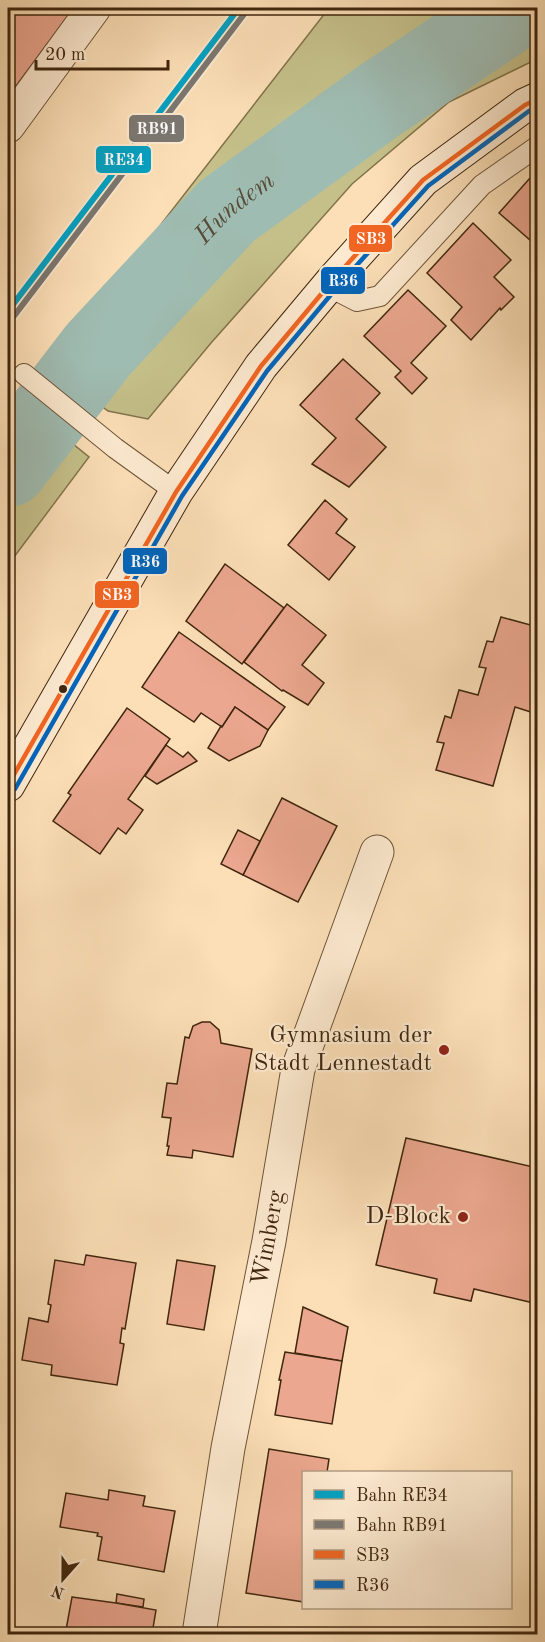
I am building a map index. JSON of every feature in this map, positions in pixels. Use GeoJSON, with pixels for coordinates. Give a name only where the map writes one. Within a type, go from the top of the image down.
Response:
{"type":"FeatureCollection","features":[{"type":"Feature","properties":{"kind":"street"},"geometry":{"type":"LineString","coordinates":[[8,126],[94,8]]}},
{"type":"Feature","properties":{"kind":"street"},"geometry":{"type":"LineString","coordinates":[[8,785],[176,492],[261,366],[328,286],[423,180],[525,105],[537,99]]}},
{"type":"Feature","properties":{"kind":"street","name":"Wimberg"},"geometry":{"type":"LineString","coordinates":[[199,1635],[228,1448],[269,1241],[298,1069],[377,852]]}},
{"type":"Feature","properties":{"kind":"lane"},"geometry":{"type":"LineString","coordinates":[[328,286],[357,301],[380,296],[482,185],[537,146]]}},
{"type":"Feature","properties":{"kind":"lane"},"geometry":{"type":"LineString","coordinates":[[24,374],[115,448],[176,492]]}},
{"type":"Feature","properties":{"kind":"shaded area"},"geometry":{"type":"Polygon","coordinates":[[[329,8],[537,8],[537,59],[449,102],[352,184],[211,343],[148,419],[108,411],[49,366],[329,8]]]}},
{"type":"Feature","properties":{"kind":"shaded area"},"geometry":{"type":"Polygon","coordinates":[[[16,398],[89,457],[8,565],[8,410],[16,398]]]}},
{"type":"Feature","properties":{"kind":"building"},"geometry":{"type":"Polygon","coordinates":[[[8,8],[74,8],[8,97],[8,8]]]}},
{"type":"Feature","properties":{"kind":"building"},"geometry":{"type":"Polygon","coordinates":[[[538,169],[538,247],[499,213],[538,169]]]}},
{"type":"Feature","properties":{"kind":"building"},"geometry":{"type":"Polygon","coordinates":[[[473,223],[511,260],[494,277],[514,297],[501,310],[500,308],[471,340],[451,320],[462,307],[427,273],[473,223]]]}},
{"type":"Feature","properties":{"kind":"building"},"geometry":{"type":"Polygon","coordinates":[[[408,290],[446,326],[411,363],[427,378],[412,394],[395,377],[401,371],[364,336],[408,290]]]}},
{"type":"Feature","properties":{"kind":"building"},"geometry":{"type":"Polygon","coordinates":[[[343,359],[380,393],[356,419],[386,447],[349,487],[312,464],[336,438],[300,405],[343,359]]]}},
{"type":"Feature","properties":{"kind":"building"},"geometry":{"type":"Polygon","coordinates":[[[325,500],[347,519],[336,533],[355,547],[329,580],[288,545],[325,500]]]}},
{"type":"Feature","properties":{"kind":"building"},"geometry":{"type":"Polygon","coordinates":[[[225,564],[284,608],[242,664],[186,621],[225,564]]]}},
{"type":"Feature","properties":{"kind":"building"},"geometry":{"type":"Polygon","coordinates":[[[287,604],[326,635],[302,665],[324,683],[308,705],[282,691],[244,662],[287,604]]]}},
{"type":"Feature","properties":{"kind":"building"},"geometry":{"type":"Polygon","coordinates":[[[501,617],[538,627],[538,702],[534,713],[515,707],[493,786],[436,770],[444,743],[437,742],[445,716],[451,718],[459,690],[478,695],[486,668],[479,667],[487,641],[493,642],[501,617]]]}},
{"type":"Feature","properties":{"kind":"building"},"geometry":{"type":"Polygon","coordinates":[[[179,632],[285,707],[268,730],[235,707],[222,727],[201,713],[194,722],[142,687],[179,632]]]}},
{"type":"Feature","properties":{"kind":"building"},"geometry":{"type":"Polygon","coordinates":[[[235,707],[268,730],[260,746],[229,761],[208,748],[235,707]]]}},
{"type":"Feature","properties":{"kind":"building"},"geometry":{"type":"Polygon","coordinates":[[[127,708],[170,739],[128,799],[143,810],[126,834],[118,828],[100,854],[53,821],[71,795],[68,793],[127,708]]]}},
{"type":"Feature","properties":{"kind":"building"},"geometry":{"type":"Polygon","coordinates":[[[166,745],[183,757],[188,752],[197,761],[157,784],[145,776],[166,745]]]}},
{"type":"Feature","properties":{"kind":"building"},"geometry":{"type":"Polygon","coordinates":[[[282,798],[337,826],[298,902],[243,875],[282,798]]]}},
{"type":"Feature","properties":{"kind":"building"},"geometry":{"type":"Polygon","coordinates":[[[238,830],[260,841],[243,875],[221,864],[238,830]]]}},
{"type":"Feature","properties":{"kind":"building"},"geometry":{"type":"Polygon","coordinates":[[[202,1022],[210,1022],[219,1030],[221,1043],[252,1049],[233,1157],[193,1150],[192,1158],[167,1155],[171,1118],[162,1117],[167,1083],[177,1084],[185,1037],[189,1038],[193,1026],[202,1022]]]}},
{"type":"Feature","properties":{"kind":"building","name":"D-Block"},"geometry":{"type":"Polygon","coordinates":[[[406,1138],[538,1168],[538,1304],[474,1289],[471,1301],[434,1293],[437,1279],[376,1265],[406,1138]]]}},
{"type":"Feature","properties":{"kind":"building"},"geometry":{"type":"Polygon","coordinates":[[[86,1255],[136,1263],[125,1329],[122,1328],[120,1343],[124,1344],[117,1385],[51,1375],[52,1365],[22,1360],[29,1318],[48,1322],[51,1305],[48,1304],[55,1260],[84,1265],[86,1255]]]}},
{"type":"Feature","properties":{"kind":"building"},"geometry":{"type":"Polygon","coordinates":[[[177,1260],[215,1266],[204,1330],[167,1324],[177,1260]]]}},
{"type":"Feature","properties":{"kind":"building"},"geometry":{"type":"Polygon","coordinates":[[[303,1307],[348,1327],[342,1361],[295,1353],[303,1307]]]}},
{"type":"Feature","properties":{"kind":"building"},"geometry":{"type":"Polygon","coordinates":[[[285,1352],[342,1361],[332,1424],[275,1415],[285,1352]]]}},
{"type":"Feature","properties":{"kind":"building"},"geometry":{"type":"Polygon","coordinates":[[[269,1449],[329,1459],[327,1471],[302,1471],[302,1602],[246,1593],[269,1449]]]}},
{"type":"Feature","properties":{"kind":"building"},"geometry":{"type":"Polygon","coordinates":[[[109,1490],[145,1496],[143,1506],[175,1511],[164,1572],[98,1560],[102,1537],[97,1536],[98,1533],[60,1527],[66,1493],[108,1500],[109,1490]]]}},
{"type":"Feature","properties":{"kind":"building"},"geometry":{"type":"Polygon","coordinates":[[[117,1594],[144,1599],[143,1607],[116,1603],[117,1594]]]}},
{"type":"Feature","properties":{"kind":"building"},"geometry":{"type":"Polygon","coordinates":[[[72,1597],[156,1610],[152,1634],[82,1634],[66,1630],[72,1597]]]}},
{"type":"Feature","properties":{"kind":"waterway","name":"Hundem"},"geometry":{"type":"LineString","coordinates":[[8,467],[98,350],[227,211],[377,102],[517,8]]}},
{"type":"Feature","properties":{"kind":"rail line","name":"RE34"},"geometry":{"type":"LineString","coordinates":[[8,311],[239,8]]}},
{"type":"Feature","properties":{"kind":"rail line","name":"RB91"},"geometry":{"type":"LineString","coordinates":[[14,316],[245,13]]}},
{"type":"Feature","properties":{"kind":"transit line","name":"SB3"},"geometry":{"type":"LineString","coordinates":[[8,785],[176,492],[261,366],[333,280],[423,180],[525,105],[538,99]]}},
{"type":"Feature","properties":{"kind":"transit line","name":"R36"},"geometry":{"type":"LineString","coordinates":[[15,789],[182,496],[267,371],[339,285],[428,186],[529,111],[538,107]]}},
{"type":"Feature","properties":{"kind":"place","name":"Gymnasium der Stadt Lennestadt"},"geometry":{"type":"Point","coordinates":[444,1050]}},
{"type":"Feature","properties":{"kind":"place","name":"D-Block"},"geometry":{"type":"Point","coordinates":[463,1217]}}]}
